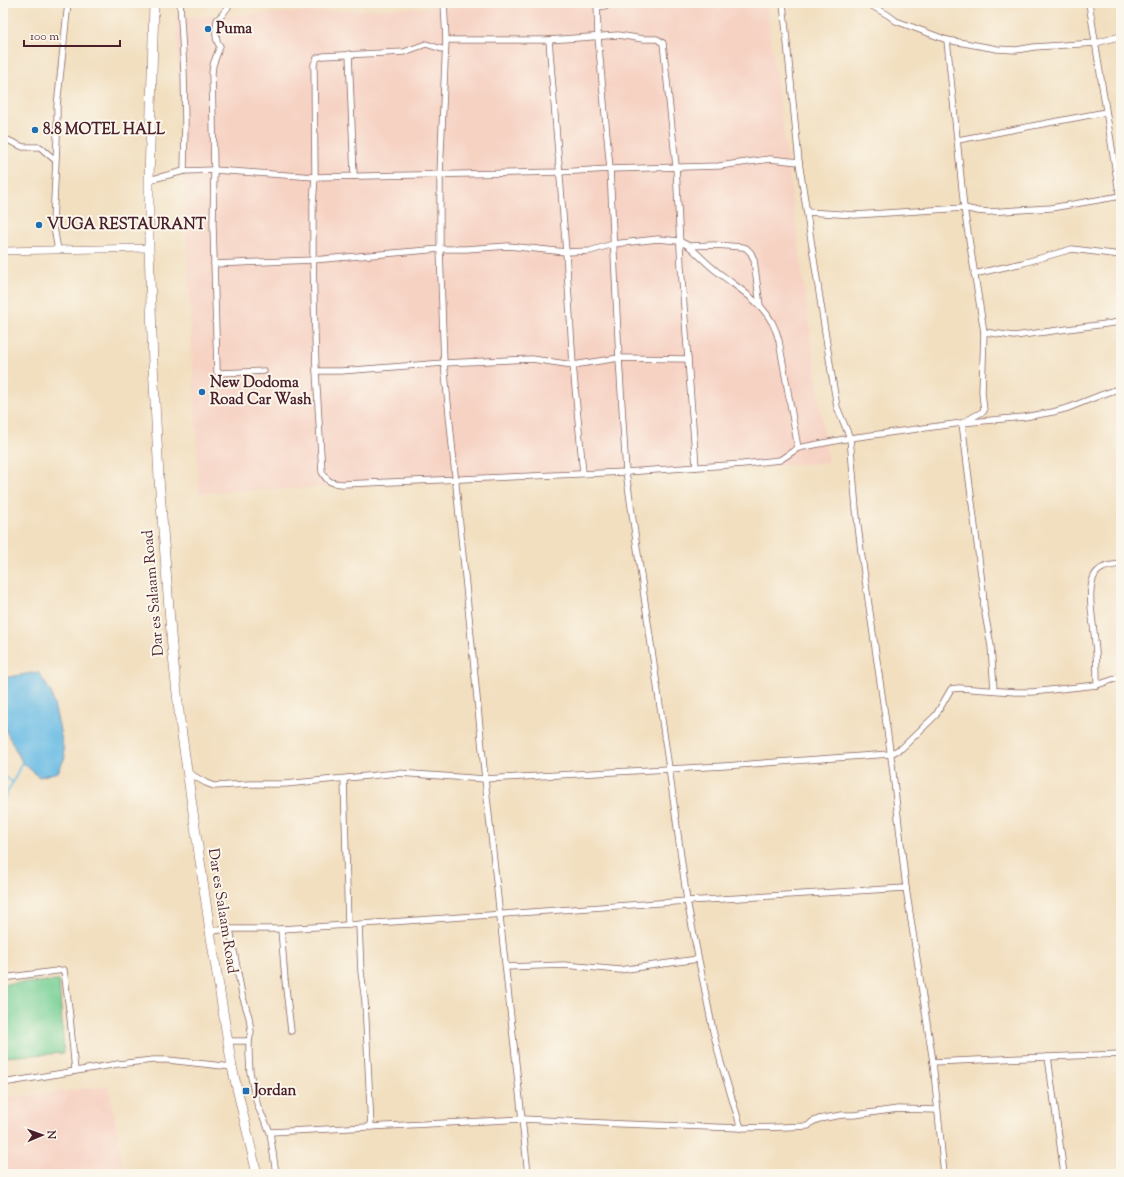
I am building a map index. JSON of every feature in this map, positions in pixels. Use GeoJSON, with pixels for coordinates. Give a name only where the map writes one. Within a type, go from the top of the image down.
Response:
{"type":"FeatureCollection","features":[{"type":"Feature","properties":{"kind":"highway","name":"Dar es Salaam Road"},"geometry":{"type":"LineString","coordinates":[[154,3],[148,180],[149,248],[153,364],[164,557],[186,772],[232,1067],[257,1174]]}},
{"type":"Feature","properties":{"kind":"street"},"geometry":{"type":"LineString","coordinates":[[58,250],[53,222],[57,106],[68,3]]}},
{"type":"Feature","properties":{"kind":"street"},"geometry":{"type":"LineString","coordinates":[[180,3],[184,79],[184,171]]}},
{"type":"Feature","properties":{"kind":"street"},"geometry":{"type":"LineString","coordinates":[[231,3],[217,20],[217,43],[220,46],[213,65],[212,73],[214,170],[213,224],[217,372],[264,371]]}},
{"type":"Feature","properties":{"kind":"street"},"geometry":{"type":"LineString","coordinates":[[444,3],[446,40],[440,174],[440,249],[444,363],[499,914],[528,1174]]}},
{"type":"Feature","properties":{"kind":"street"},"geometry":{"type":"LineString","coordinates":[[783,3],[799,162],[832,377],[837,407],[850,438],[858,523],[892,764],[906,888],[933,1062],[944,1174]]}},
{"type":"Feature","properties":{"kind":"street"},"geometry":{"type":"LineString","coordinates":[[867,3],[896,21],[947,40],[997,49],[1016,50],[1034,47],[1096,43],[1121,36]]}},
{"type":"Feature","properties":{"kind":"street"},"geometry":{"type":"LineString","coordinates":[[1089,3],[1121,205]]}},
{"type":"Feature","properties":{"kind":"street"},"geometry":{"type":"LineString","coordinates":[[609,5],[597,5],[598,37],[610,169],[618,358],[626,472],[687,901],[715,1038],[741,1128]]}},
{"type":"Feature","properties":{"kind":"street"},"geometry":{"type":"LineString","coordinates":[[446,40],[549,40],[618,35],[643,39],[657,39],[663,43],[676,166],[679,241],[696,467]]}},
{"type":"Feature","properties":{"kind":"street"},"geometry":{"type":"LineString","coordinates":[[549,40],[566,252],[573,365],[583,473]]}},
{"type":"Feature","properties":{"kind":"street"},"geometry":{"type":"LineString","coordinates":[[947,40],[964,208],[984,332],[982,392],[984,411],[962,423]]}},
{"type":"Feature","properties":{"kind":"street"},"geometry":{"type":"LineString","coordinates":[[445,50],[426,44],[404,52],[323,56],[317,58],[314,64],[313,260],[316,371],[322,472],[326,479],[331,483],[343,484],[626,472],[780,460],[798,448],[850,438],[962,423],[1024,417],[1053,412],[1068,408],[1121,388]]}},
{"type":"Feature","properties":{"kind":"street"},"geometry":{"type":"LineString","coordinates":[[349,54],[354,176]]}},
{"type":"Feature","properties":{"kind":"street"},"geometry":{"type":"LineString","coordinates":[[958,140],[1106,112]]}},
{"type":"Feature","properties":{"kind":"street"},"geometry":{"type":"LineString","coordinates":[[3,138],[23,147],[40,147],[55,160]]}},
{"type":"Feature","properties":{"kind":"street"},"geometry":{"type":"LineString","coordinates":[[148,180],[184,171],[214,170],[314,177],[559,172],[676,166],[719,166],[770,159],[799,162]]}},
{"type":"Feature","properties":{"kind":"street"},"geometry":{"type":"LineString","coordinates":[[807,212],[855,215],[964,208],[988,212],[1050,208],[1120,196]]}},
{"type":"Feature","properties":{"kind":"street"},"geometry":{"type":"LineString","coordinates":[[214,264],[313,260],[440,249],[508,246],[566,252],[590,251],[613,244],[658,239],[679,241],[690,246],[709,265],[748,294],[760,306],[770,320],[778,335],[798,448]]}},
{"type":"Feature","properties":{"kind":"street"},"geometry":{"type":"LineString","coordinates":[[690,246],[736,246],[743,247],[751,252],[754,260],[760,306]]}},
{"type":"Feature","properties":{"kind":"street"},"geometry":{"type":"LineString","coordinates":[[3,251],[149,248]]}},
{"type":"Feature","properties":{"kind":"street"},"geometry":{"type":"LineString","coordinates":[[974,274],[1023,263],[1072,249],[1121,255]]}},
{"type":"Feature","properties":{"kind":"street"},"geometry":{"type":"LineString","coordinates":[[984,332],[1014,336],[1121,322]]}},
{"type":"Feature","properties":{"kind":"street"},"geometry":{"type":"LineString","coordinates":[[316,371],[341,371],[444,363],[532,359],[573,365],[618,358],[688,359]]}},
{"type":"Feature","properties":{"kind":"street"},"geometry":{"type":"LineString","coordinates":[[962,423],[984,608],[991,646],[994,690]]}},
{"type":"Feature","properties":{"kind":"street"},"geometry":{"type":"LineString","coordinates":[[1097,685],[1091,585],[1098,570],[1121,564]]}},
{"type":"Feature","properties":{"kind":"street"},"geometry":{"type":"LineString","coordinates":[[186,772],[214,786],[285,784],[398,773],[485,778],[724,766],[890,754],[902,748],[936,714],[951,689],[959,688],[1032,692],[1097,685],[1121,678]]}},
{"type":"Feature","properties":{"kind":"street"},"geometry":{"type":"LineString","coordinates":[[344,779],[348,925]]}},
{"type":"Feature","properties":{"kind":"street"},"geometry":{"type":"LineString","coordinates":[[210,931],[348,925],[687,901],[906,888]]}},
{"type":"Feature","properties":{"kind":"street"},"geometry":{"type":"LineString","coordinates":[[359,924],[359,943],[365,1001],[371,1127]]}},
{"type":"Feature","properties":{"kind":"street"},"geometry":{"type":"LineString","coordinates":[[230,929],[242,995],[249,1017],[251,1032],[249,1041],[250,1072],[258,1107],[270,1132],[276,1174]]}},
{"type":"Feature","properties":{"kind":"street"},"geometry":{"type":"LineString","coordinates":[[281,929],[291,1031]]}},
{"type":"Feature","properties":{"kind":"street"},"geometry":{"type":"LineString","coordinates":[[506,967],[564,965],[620,970],[698,959]]}},
{"type":"Feature","properties":{"kind":"street"},"geometry":{"type":"LineString","coordinates":[[3,978],[64,970],[75,1071]]}},
{"type":"Feature","properties":{"kind":"street"},"geometry":{"type":"LineString","coordinates":[[228,1042],[249,1041]]}},
{"type":"Feature","properties":{"kind":"street"},"geometry":{"type":"LineString","coordinates":[[933,1062],[1121,1054]]}},
{"type":"Feature","properties":{"kind":"street"},"geometry":{"type":"LineString","coordinates":[[1048,1056],[1064,1174]]}},
{"type":"Feature","properties":{"kind":"street"},"geometry":{"type":"LineString","coordinates":[[3,1084],[118,1064],[168,1060],[232,1067]]}},
{"type":"Feature","properties":{"kind":"street"},"geometry":{"type":"LineString","coordinates":[[270,1132],[523,1119],[741,1128],[784,1127],[808,1126],[812,1122],[819,1119],[884,1110],[938,1110]]}},
{"type":"Feature","properties":{"kind":"shaded area"},"geometry":{"type":"Polygon","coordinates":[[[545,3],[766,3],[828,463],[199,493],[176,17],[545,3]]]}},
{"type":"Feature","properties":{"kind":"shaded area"},"geometry":{"type":"Polygon","coordinates":[[[109,1086],[124,1174],[3,1174],[3,1098],[109,1086]]]}},
{"type":"Feature","properties":{"kind":"green space"},"geometry":{"type":"Polygon","coordinates":[[[59,981],[64,1053],[3,1057],[3,984],[59,981]]]}},
{"type":"Feature","properties":{"kind":"water"},"geometry":{"type":"Polygon","coordinates":[[[38,672],[51,692],[65,757],[58,772],[39,777],[22,762],[3,725],[3,678],[38,672]]]}},
{"type":"Feature","properties":{"kind":"waterway"},"geometry":{"type":"LineString","coordinates":[[3,776],[13,782],[22,762]]}},
{"type":"Feature","properties":{"kind":"waterway"},"geometry":{"type":"LineString","coordinates":[[3,800],[13,782]]}},
{"type":"Feature","properties":{"kind":"place","name":"Puma"},"geometry":{"type":"Point","coordinates":[208,29]}},
{"type":"Feature","properties":{"kind":"place","name":"8.8 MOTEL HALL"},"geometry":{"type":"Point","coordinates":[35,130]}},
{"type":"Feature","properties":{"kind":"place","name":"VUGA RESTAURANT"},"geometry":{"type":"Point","coordinates":[39,225]}},
{"type":"Feature","properties":{"kind":"place","name":"New Dodoma Road Car Wash"},"geometry":{"type":"Point","coordinates":[202,392]}},
{"type":"Feature","properties":{"kind":"place","name":"Jordan"},"geometry":{"type":"Point","coordinates":[246,1091]}}]}
